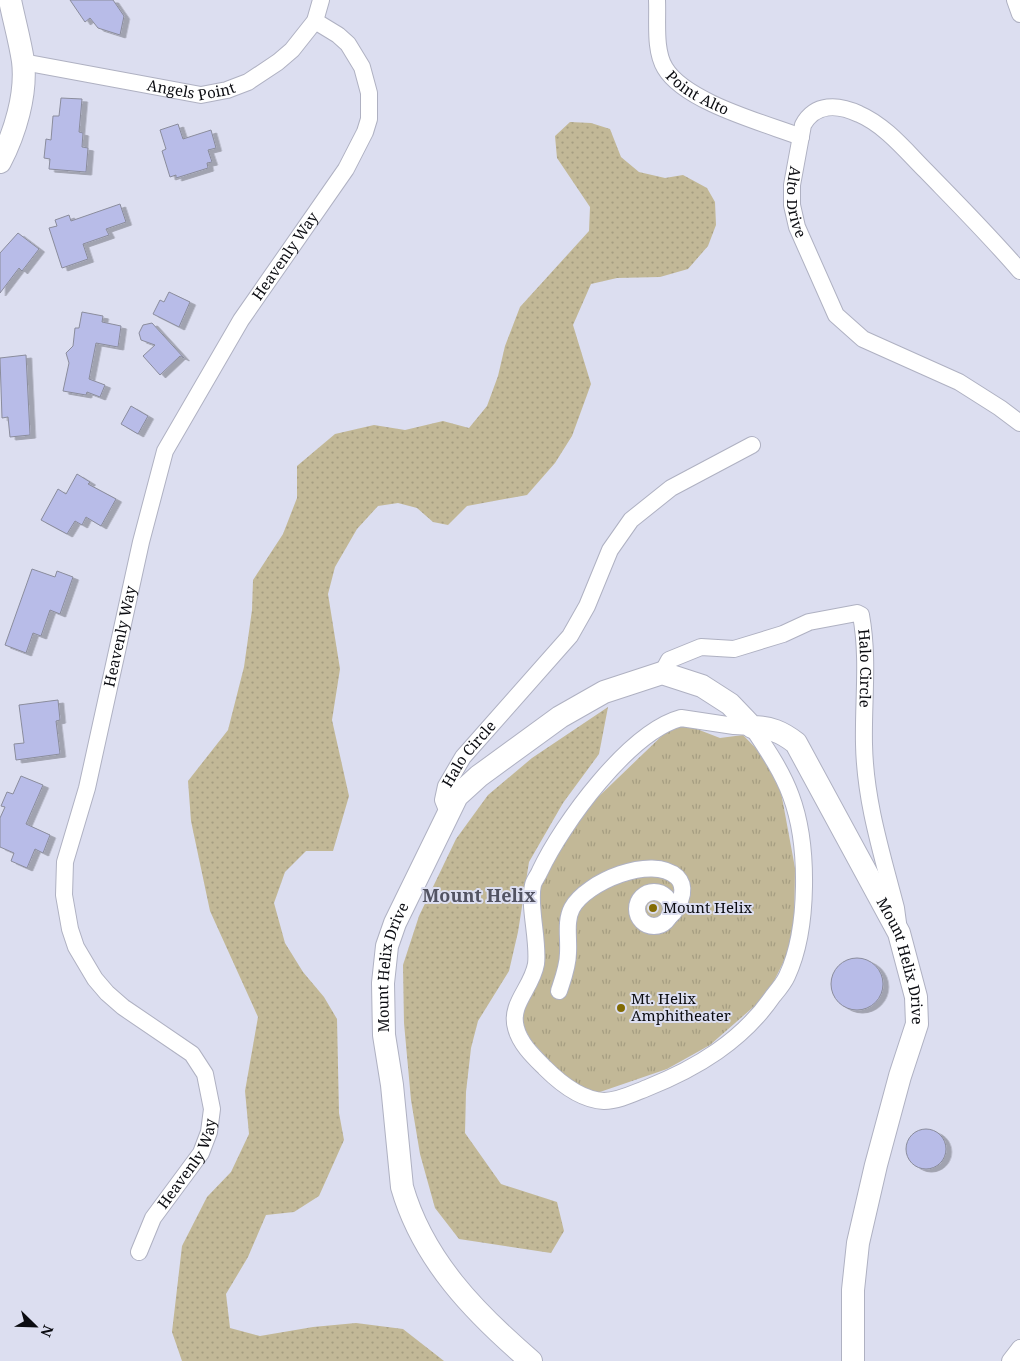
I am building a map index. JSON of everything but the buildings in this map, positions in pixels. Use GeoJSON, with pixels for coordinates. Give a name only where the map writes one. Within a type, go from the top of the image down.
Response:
{"type":"FeatureCollection","features":[{"type":"Feature","properties":{"kind":"street"},"geometry":{"type":"LineString","coordinates":[[0,162],[14,131],[23,90],[23,62],[10,0]]}},
{"type":"Feature","properties":{"kind":"street","name":"Angels Point"},"geometry":{"type":"LineString","coordinates":[[23,62],[202,95],[227,90],[256,78],[292,50],[315,22],[321,0]]}},
{"type":"Feature","properties":{"kind":"street","name":"Point Alto"},"geometry":{"type":"LineString","coordinates":[[657,0],[658,44],[664,67],[678,84],[709,102],[800,137]]}},
{"type":"Feature","properties":{"kind":"street"},"geometry":{"type":"LineString","coordinates":[[1016,0],[1020,14]]}},
{"type":"Feature","properties":{"kind":"street","name":"Heavenly Way"},"geometry":{"type":"LineString","coordinates":[[139,1252],[153,1218],[201,1153],[206,1143],[212,1115],[210,1092],[204,1074],[192,1054],[107,993],[85,963],[70,929],[66,911],[64,878],[66,862],[89,779],[141,542],[165,451],[241,320],[346,169],[365,132],[369,119],[369,93],[362,67],[348,44],[338,35],[315,22]]}},
{"type":"Feature","properties":{"kind":"street","name":"Alto Drive"},"geometry":{"type":"LineString","coordinates":[[1020,271],[978,224],[896,141],[861,114],[824,107],[807,118],[802,125],[792,185],[794,212],[797,227],[836,315],[862,339],[959,382],[1000,408],[1020,424]]}},
{"type":"Feature","properties":{"kind":"street","name":"Halo Circle"},"geometry":{"type":"LineString","coordinates":[[449,815],[443,800],[446,786],[463,757],[570,636],[587,606],[610,550],[631,520],[671,488],[752,445]]}},
{"type":"Feature","properties":{"kind":"street","name":"Halo Circle"},"geometry":{"type":"LineString","coordinates":[[662,673],[668,660],[701,647],[734,649],[783,634],[810,622],[857,612],[860,615],[865,641],[864,745],[869,806],[896,908],[899,933]]}},
{"type":"Feature","properties":{"kind":"street","name":"Mount Helix Drive"},"geometry":{"type":"LineString","coordinates":[[531,1361],[503,1337],[443,1272],[419,1233],[402,1187],[392,1085],[384,1035],[382,984],[387,946],[395,923],[458,796],[479,776],[560,717],[604,692],[662,673],[702,686],[730,704],[752,727],[766,748],[791,796],[799,831],[805,883],[798,942],[787,977],[759,1016],[728,1046],[658,1084],[625,1097],[605,1101],[586,1096],[568,1088],[554,1077],[529,1051],[516,1030],[514,1014],[518,1001],[528,989],[536,964],[533,886],[549,852],[572,818],[615,765],[653,730],[681,718],[734,726],[752,727],[767,727],[785,734],[796,743],[899,933],[916,997],[917,1024],[900,1076],[876,1165],[858,1243],[853,1290],[853,1361]]}},
{"type":"Feature","properties":{"kind":"street"},"geometry":{"type":"LineString","coordinates":[[559,991],[568,954],[568,918],[577,900],[590,889],[626,872],[641,868],[661,868],[673,874],[681,881],[683,892],[679,905],[669,917]]}},
{"type":"Feature","properties":{"kind":"street"},"geometry":{"type":"LineString","coordinates":[[1010,1361],[1020,1348]]}},
{"type":"Feature","properties":{"kind":"green space"},"geometry":{"type":"Polygon","coordinates":[[[570,122],[591,123],[610,129],[621,157],[639,172],[665,178],[683,175],[707,188],[715,202],[716,225],[708,246],[688,269],[660,277],[617,278],[591,284],[573,325],[591,384],[572,436],[555,463],[527,495],[467,506],[448,525],[433,522],[417,508],[398,503],[378,506],[357,529],[335,567],[328,594],[340,669],[332,720],[349,796],[333,851],[306,851],[285,872],[274,903],[285,943],[303,972],[324,997],[337,1019],[339,1113],[344,1140],[319,1196],[294,1212],[266,1215],[248,1257],[226,1294],[230,1328],[260,1336],[313,1327],[356,1323],[403,1329],[444,1361],[182,1361],[172,1332],[182,1246],[207,1197],[231,1172],[249,1134],[245,1091],[258,1017],[210,911],[191,821],[188,781],[228,730],[244,667],[252,610],[253,580],[283,534],[297,498],[297,466],[335,434],[374,425],[405,430],[443,421],[469,428],[487,406],[498,376],[505,346],[520,307],[589,231],[590,207],[557,158],[555,136],[570,122]]]}},
{"type":"Feature","properties":{"kind":"green space"},"geometry":{"type":"Polygon","coordinates":[[[608,707],[599,754],[563,803],[529,862],[518,932],[509,971],[478,1021],[471,1048],[466,1092],[465,1133],[501,1184],[557,1202],[564,1231],[551,1253],[459,1239],[435,1208],[420,1154],[411,1100],[404,1023],[403,965],[419,916],[456,839],[488,795],[532,758],[608,707]]]}},
{"type":"Feature","properties":{"kind":"green space"},"geometry":{"type":"Polygon","coordinates":[[[689,726],[720,738],[743,735],[768,761],[781,792],[795,868],[794,941],[767,995],[710,1045],[667,1069],[597,1093],[576,1085],[563,1075],[532,1042],[522,1024],[523,1013],[539,969],[540,884],[561,843],[592,803],[670,728],[689,726]]]}},
{"type":"Feature","properties":{"kind":"place","name":"Mount Helix"},"geometry":{"type":"Point","coordinates":[653,908]}},
{"type":"Feature","properties":{"kind":"place","name":"Mt. Helix Amphitheater"},"geometry":{"type":"Point","coordinates":[621,1008]}},
{"type":"Feature","properties":{"kind":"district","name":"Mount Helix"},"geometry":{"type":"Point","coordinates":[479,896]}}]}
